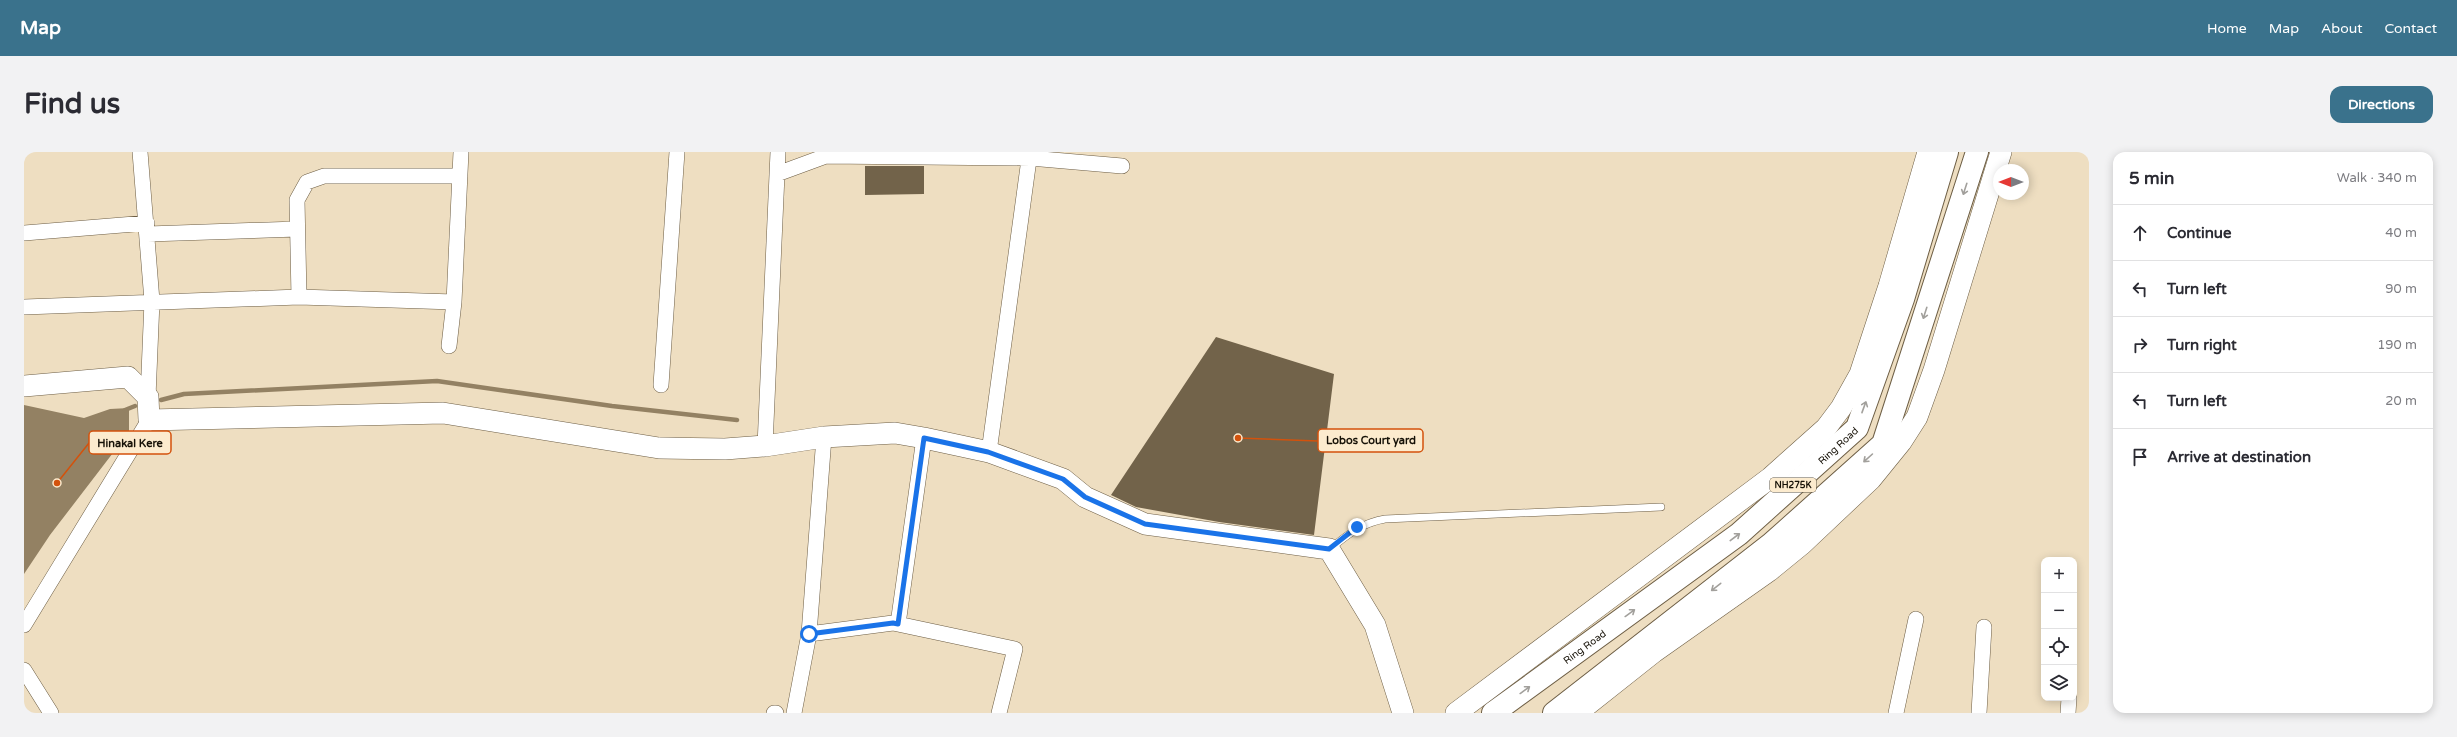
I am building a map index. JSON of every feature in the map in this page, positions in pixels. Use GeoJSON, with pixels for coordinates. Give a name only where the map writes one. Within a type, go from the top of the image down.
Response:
{"type":"FeatureCollection","features":[{"type":"Feature","properties":{"kind":"highway","name":"Ring Road"},"geometry":{"type":"LineString","coordinates":[[1493,713],[1739,534],[1857,428],[1903,299],[1947,152]]}},
{"type":"Feature","properties":{"kind":"highway","name":"NH275K"},"geometry":{"type":"LineString","coordinates":[[1554,713],[1777,552],[1883,444],[1977,152]]}},
{"type":"Feature","properties":{"kind":"street"},"geometry":{"type":"LineString","coordinates":[[24,625],[149,420],[148,397],[152,301],[140,152]]}},
{"type":"Feature","properties":{"kind":"street"},"geometry":{"type":"LineString","coordinates":[[449,346],[454,302],[461,152]]}},
{"type":"Feature","properties":{"kind":"street"},"geometry":{"type":"LineString","coordinates":[[661,385],[677,152]]}},
{"type":"Feature","properties":{"kind":"street"},"geometry":{"type":"LineString","coordinates":[[765,446],[778,152]]}},
{"type":"Feature","properties":{"kind":"street"},"geometry":{"type":"LineString","coordinates":[[1456,713],[1770,478],[1826,428],[1841,408],[1860,374],[1889,286],[1928,152]]}},
{"type":"Feature","properties":{"kind":"street"},"geometry":{"type":"LineString","coordinates":[[1577,713],[1777,552],[1802,544],[1871,479],[1901,442],[1917,417],[1963,277],[2001,152]]}},
{"type":"Feature","properties":{"kind":"street"},"geometry":{"type":"LineString","coordinates":[[777,174],[826,156],[1030,155],[1122,166]]}},
{"type":"Feature","properties":{"kind":"street"},"geometry":{"type":"LineString","coordinates":[[988,452],[1030,155]]}},
{"type":"Feature","properties":{"kind":"street"},"geometry":{"type":"LineString","coordinates":[[299,297],[297,200],[307,182],[324,176],[460,176]]}},
{"type":"Feature","properties":{"kind":"street"},"geometry":{"type":"LineString","coordinates":[[24,233],[147,228],[297,229]]}},
{"type":"Feature","properties":{"kind":"street"},"geometry":{"type":"LineString","coordinates":[[24,307],[152,301],[299,297],[454,302]]}},
{"type":"Feature","properties":{"kind":"street"},"geometry":{"type":"LineString","coordinates":[[24,386],[128,377],[148,397]]}},
{"type":"Feature","properties":{"kind":"street"},"geometry":{"type":"LineString","coordinates":[[149,420],[443,413],[659,448],[725,449],[765,446],[824,437],[895,434],[924,438],[988,452],[1063,479],[1085,497],[1145,524],[1329,549],[1375,625],[1403,713]]}},
{"type":"Feature","properties":{"kind":"street"},"geometry":{"type":"LineString","coordinates":[[794,713],[809,634],[824,437]]}},
{"type":"Feature","properties":{"kind":"street"},"geometry":{"type":"LineString","coordinates":[[898,624],[924,438]]}},
{"type":"Feature","properties":{"kind":"street"},"geometry":{"type":"LineString","coordinates":[[1896,713],[1916,619]]}},
{"type":"Feature","properties":{"kind":"street"},"geometry":{"type":"LineString","coordinates":[[809,634],[893,623],[1015,649],[999,713]]}},
{"type":"Feature","properties":{"kind":"street"},"geometry":{"type":"LineString","coordinates":[[1979,713],[1984,627]]}},
{"type":"Feature","properties":{"kind":"street"},"geometry":{"type":"LineString","coordinates":[[24,670],[51,713]]}},
{"type":"Feature","properties":{"kind":"street"},"geometry":{"type":"LineString","coordinates":[[2068,713],[2069,701]]}},
{"type":"Feature","properties":{"kind":"lane"},"geometry":{"type":"LineString","coordinates":[[1329,549],[1357,527],[1370,522],[1385,519],[1661,507]]}},
{"type":"Feature","properties":{"kind":"shaded area"},"geometry":{"type":"Polygon","coordinates":[[[24,405],[84,418],[110,409],[129,408],[129,432],[50,535],[24,574],[24,405]]]}},
{"type":"Feature","properties":{"kind":"building"},"geometry":{"type":"Polygon","coordinates":[[[865,166],[924,166],[924,194],[865,195],[865,166]]]}},
{"type":"Feature","properties":{"kind":"building"},"geometry":{"type":"Polygon","coordinates":[[[1216,337],[1334,374],[1314,535],[1219,522],[1136,507],[1111,495],[1216,337]]]}},
{"type":"Feature","properties":{"kind":"waterway"},"geometry":{"type":"LineString","coordinates":[[161,400],[184,394],[437,381],[612,406],[737,420]]}},
{"type":"Feature","properties":{"kind":"waterway"},"geometry":{"type":"LineString","coordinates":[[125,410],[135,406]]}},
{"type":"Feature","properties":{"kind":"place","name":"Lobos Court yard"},"geometry":{"type":"Point","coordinates":[1238,438]}},
{"type":"Feature","properties":{"kind":"place","name":"Hinakal Kere"},"geometry":{"type":"Point","coordinates":[57,483]}},
{"type":"Feature","properties":{"kind":"route"},"geometry":{"type":"LineString","coordinates":[[809,634],[893,623],[898,624],[924,438],[988,452],[1063,479],[1085,497],[1145,524],[1329,549],[1357,527]]}}]}
